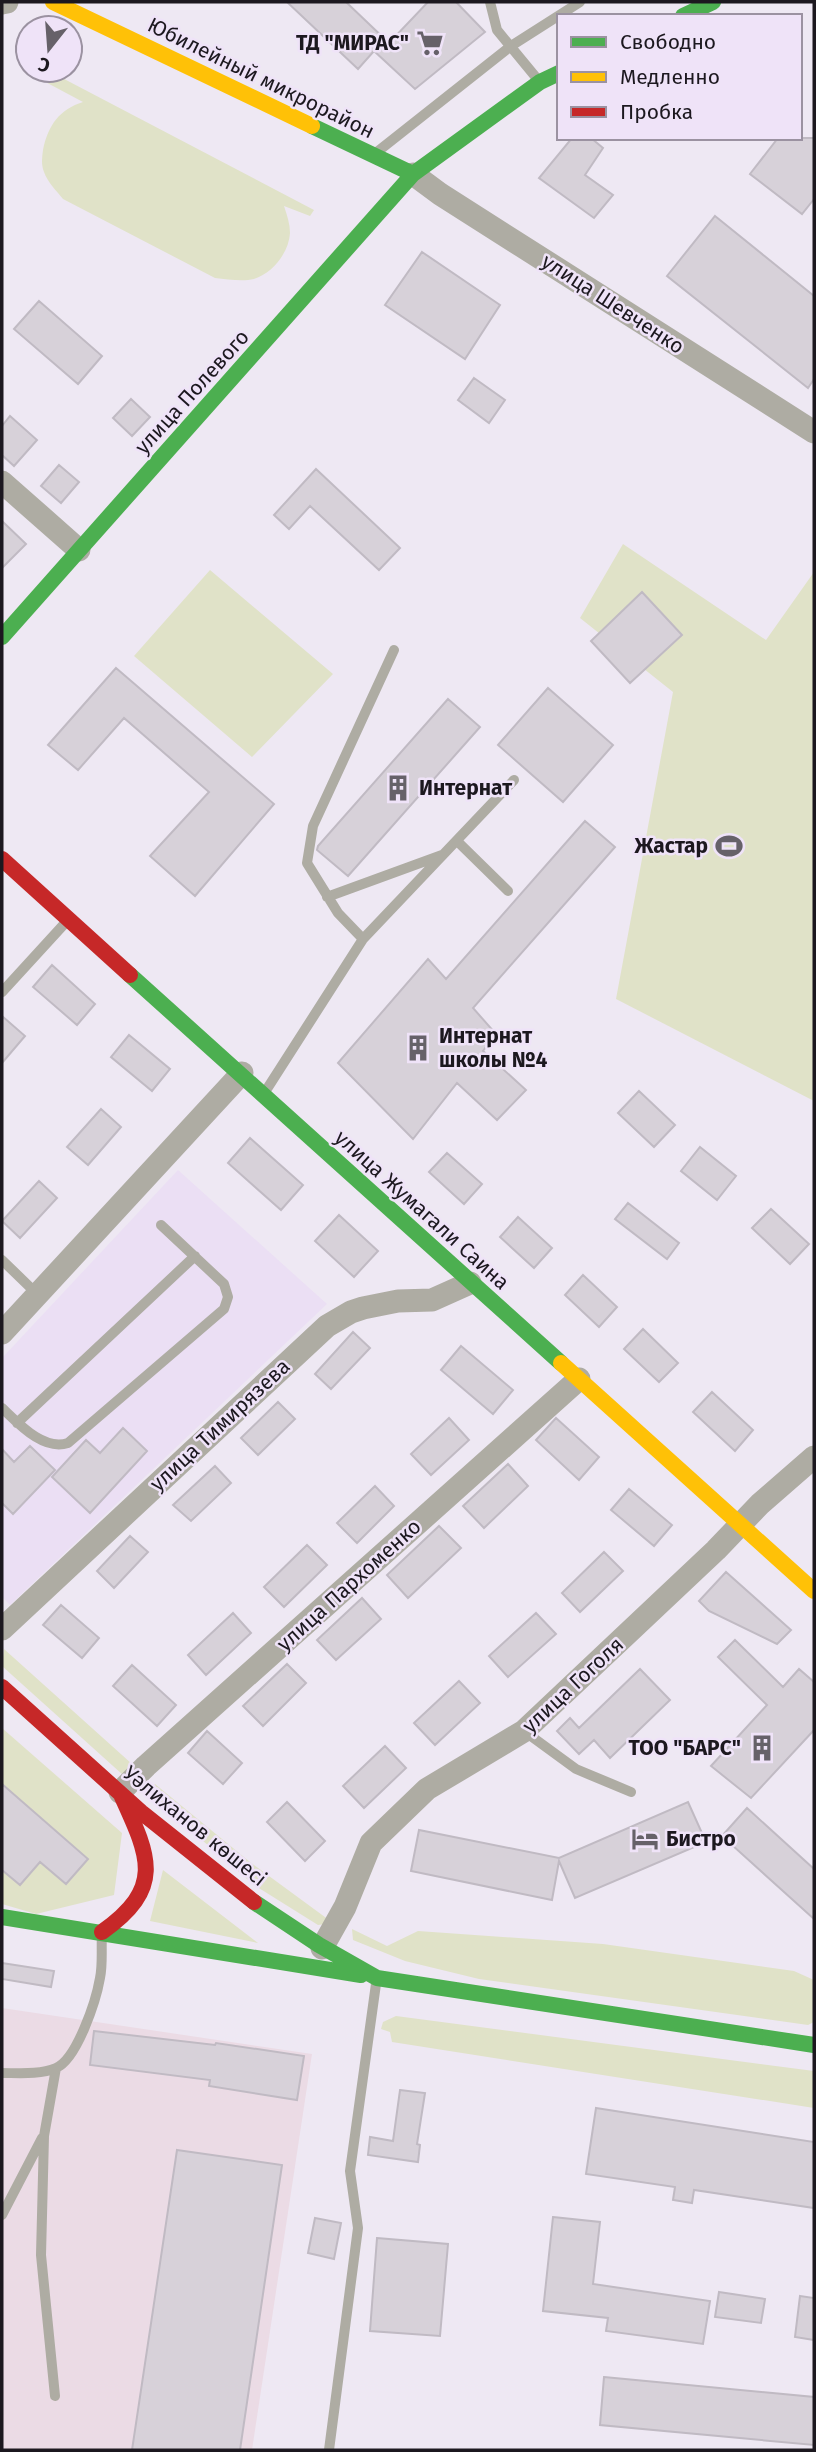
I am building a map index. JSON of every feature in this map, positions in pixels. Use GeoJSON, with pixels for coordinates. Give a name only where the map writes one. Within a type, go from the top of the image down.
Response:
{"type":"FeatureCollection","features":[{"type":"Feature","properties":{"kind":"main road","name":"Юбилейный микрорайон"},"geometry":{"type":"LineString","coordinates":[[53,2],[413,174]]}},
{"type":"Feature","properties":{"kind":"main road"},"geometry":{"type":"LineString","coordinates":[[685,14],[713,2]]}},
{"type":"Feature","properties":{"kind":"main road","name":"улица Полевого"},"geometry":{"type":"LineString","coordinates":[[2,637],[413,174],[540,82],[557,74]]}},
{"type":"Feature","properties":{"kind":"main road","name":"улица Жумагали Саина"},"geometry":{"type":"LineString","coordinates":[[2,859],[814,1591]]}},
{"type":"Feature","properties":{"kind":"main road","name":"Уәлиханов көшесі"},"geometry":{"type":"LineString","coordinates":[[2,1686],[229,1885],[322,1948],[377,1978]]}},
{"type":"Feature","properties":{"kind":"main road"},"geometry":{"type":"LineString","coordinates":[[102,1932],[131,1911],[138,1901],[146,1878],[144,1846],[120,1792]]}},
{"type":"Feature","properties":{"kind":"main road","name":"Уәлиханов көшесі"},"geometry":{"type":"LineString","coordinates":[[2,1917],[814,2045]]}},
{"type":"Feature","properties":{"kind":"street"},"geometry":{"type":"LineString","coordinates":[[2,4],[7,2]]}},
{"type":"Feature","properties":{"kind":"street","name":"улица Шевченко"},"geometry":{"type":"LineString","coordinates":[[413,174],[440,194],[814,432]]}},
{"type":"Feature","properties":{"kind":"street"},"geometry":{"type":"LineString","coordinates":[[2,482],[79,550]]}},
{"type":"Feature","properties":{"kind":"street"},"geometry":{"type":"LineString","coordinates":[[2,1333],[242,1073]]}},
{"type":"Feature","properties":{"kind":"street","name":"улица Тимирязева"},"geometry":{"type":"LineString","coordinates":[[2,1628],[327,1326],[363,1308],[398,1301],[432,1300],[470,1283]]}},
{"type":"Feature","properties":{"kind":"street","name":"улица Пархоменко"},"geometry":{"type":"LineString","coordinates":[[120,1792],[579,1379]]}},
{"type":"Feature","properties":{"kind":"street","name":"улица Гоголя"},"geometry":{"type":"LineString","coordinates":[[322,1948],[345,1907],[371,1843],[428,1790],[524,1731],[760,1504],[814,1457]]}},
{"type":"Feature","properties":{"kind":"lane"},"geometry":{"type":"LineString","coordinates":[[490,2],[497,30],[540,82]]}},
{"type":"Feature","properties":{"kind":"lane"},"geometry":{"type":"LineString","coordinates":[[561,14],[580,2]]}},
{"type":"Feature","properties":{"kind":"lane"},"geometry":{"type":"LineString","coordinates":[[373,155],[510,47],[557,17]]}},
{"type":"Feature","properties":{"kind":"lane"},"geometry":{"type":"LineString","coordinates":[[363,939],[338,913],[307,863],[313,826],[394,650]]}},
{"type":"Feature","properties":{"kind":"lane"},"geometry":{"type":"LineString","coordinates":[[264,1094],[363,939],[514,780]]}},
{"type":"Feature","properties":{"kind":"lane"},"geometry":{"type":"LineString","coordinates":[[457,841],[508,891]]}},
{"type":"Feature","properties":{"kind":"lane"},"geometry":{"type":"LineString","coordinates":[[327,897],[445,855]]}},
{"type":"Feature","properties":{"kind":"lane"},"geometry":{"type":"LineString","coordinates":[[2,992],[69,919]]}},
{"type":"Feature","properties":{"kind":"lane"},"geometry":{"type":"LineString","coordinates":[[2,1408],[18,1423],[52,1446],[75,1440],[212,1320],[227,1303],[224,1284],[161,1225]]}},
{"type":"Feature","properties":{"kind":"lane"},"geometry":{"type":"LineString","coordinates":[[18,1423],[195,1256]]}},
{"type":"Feature","properties":{"kind":"lane"},"geometry":{"type":"LineString","coordinates":[[2,1260],[37,1294]]}},
{"type":"Feature","properties":{"kind":"lane"},"geometry":{"type":"LineString","coordinates":[[524,1731],[576,1769],[631,1792]]}},
{"type":"Feature","properties":{"kind":"lane"},"geometry":{"type":"LineString","coordinates":[[2,2073],[29,2073],[56,2068],[70,2057],[101,1977],[102,1932]]}},
{"type":"Feature","properties":{"kind":"lane"},"geometry":{"type":"LineString","coordinates":[[329,2450],[358,2228],[350,2171],[377,1978]]}},
{"type":"Feature","properties":{"kind":"lane"},"geometry":{"type":"LineString","coordinates":[[55,2396],[41,2255],[44,2136],[56,2068]]}},
{"type":"Feature","properties":{"kind":"lane"},"geometry":{"type":"LineString","coordinates":[[2,2215],[44,2136]]}},
{"type":"Feature","properties":{"kind":"shaded area"},"geometry":{"type":"Polygon","coordinates":[[[178,1170],[327,1304],[10,1605],[2,1597],[2,1358],[178,1170]]]}},
{"type":"Feature","properties":{"kind":"shaded area"},"geometry":{"type":"Polygon","coordinates":[[[2,2008],[312,2054],[252,2450],[2,2450],[2,2008]]]}},
{"type":"Feature","properties":{"kind":"green space"},"geometry":{"type":"Polygon","coordinates":[[[49,84],[74,84],[314,210],[310,216],[284,206],[289,240],[283,254],[268,272],[249,280],[215,278],[63,199],[48,180],[42,167],[45,141],[56,119],[83,102],[49,84]]]}},
{"type":"Feature","properties":{"kind":"green space","name":"Жастар"},"geometry":{"type":"Polygon","coordinates":[[[623,544],[766,640],[814,572],[814,1101],[616,999],[673,692],[580,618],[623,544]]]}},
{"type":"Feature","properties":{"kind":"green space"},"geometry":{"type":"Polygon","coordinates":[[[210,570],[333,674],[252,757],[134,656],[210,570]]]}},
{"type":"Feature","properties":{"kind":"green space"},"geometry":{"type":"Polygon","coordinates":[[[4,1649],[132,1764],[123,1775],[2,1666],[4,1649]]]}},
{"type":"Feature","properties":{"kind":"green space"},"geometry":{"type":"Polygon","coordinates":[[[2,1728],[122,1833],[114,1895],[36,1914],[2,1904],[2,1728]]]}},
{"type":"Feature","properties":{"kind":"green space"},"geometry":{"type":"Polygon","coordinates":[[[155,1784],[250,1862],[329,1920],[326,1924],[318,1925],[254,1885],[151,1796],[151,1789],[155,1784]]]}},
{"type":"Feature","properties":{"kind":"green space"},"geometry":{"type":"Polygon","coordinates":[[[163,1870],[258,1943],[150,1921],[163,1870]]]}},
{"type":"Feature","properties":{"kind":"green space"},"geometry":{"type":"Polygon","coordinates":[[[352,1929],[387,1946],[418,1931],[603,1944],[794,1971],[814,1980],[814,2022],[808,2025],[479,1979],[405,1961],[353,1940],[352,1929]]]}},
{"type":"Feature","properties":{"kind":"green space"},"geometry":{"type":"Polygon","coordinates":[[[396,2016],[814,2071],[814,2108],[392,2042],[390,2032],[381,2029],[383,2022],[396,2016]]]}},
{"type":"Feature","properties":{"kind":"building","name":"ТД \"МИРАС\""},"geometry":{"type":"Polygon","coordinates":[[[287,2],[346,2],[389,43],[428,2],[456,2],[485,32],[415,89],[374,51],[358,69],[287,2]]]}},
{"type":"Feature","properties":{"kind":"building"},"geometry":{"type":"Polygon","coordinates":[[[814,138],[814,199],[802,214],[750,174],[776,140],[814,138]]]}},
{"type":"Feature","properties":{"kind":"building"},"geometry":{"type":"Polygon","coordinates":[[[570,140],[593,140],[603,148],[585,175],[613,195],[594,218],[539,178],[570,140]]]}},
{"type":"Feature","properties":{"kind":"building"},"geometry":{"type":"Polygon","coordinates":[[[715,216],[814,296],[814,379],[808,388],[667,276],[715,216]]]}},
{"type":"Feature","properties":{"kind":"building"},"geometry":{"type":"Polygon","coordinates":[[[422,252],[500,305],[465,359],[385,305],[422,252]]]}},
{"type":"Feature","properties":{"kind":"building"},"geometry":{"type":"Polygon","coordinates":[[[39,301],[102,356],[78,384],[14,329],[39,301]]]}},
{"type":"Feature","properties":{"kind":"building"},"geometry":{"type":"Polygon","coordinates":[[[474,378],[505,400],[489,423],[458,400],[474,378]]]}},
{"type":"Feature","properties":{"kind":"building"},"geometry":{"type":"Polygon","coordinates":[[[131,399],[150,417],[132,436],[113,418],[131,399]]]}},
{"type":"Feature","properties":{"kind":"building"},"geometry":{"type":"Polygon","coordinates":[[[10,416],[37,440],[14,466],[2,455],[2,426],[10,416]]]}},
{"type":"Feature","properties":{"kind":"building"},"geometry":{"type":"Polygon","coordinates":[[[59,465],[79,482],[61,503],[41,486],[59,465]]]}},
{"type":"Feature","properties":{"kind":"building"},"geometry":{"type":"Polygon","coordinates":[[[316,469],[400,548],[379,570],[310,506],[289,529],[274,515],[316,469]]]}},
{"type":"Feature","properties":{"kind":"building"},"geometry":{"type":"Polygon","coordinates":[[[2,521],[26,544],[2,568],[2,521]]]}},
{"type":"Feature","properties":{"kind":"building"},"geometry":{"type":"Polygon","coordinates":[[[642,592],[682,635],[630,683],[591,641],[642,592]]]}},
{"type":"Feature","properties":{"kind":"building"},"geometry":{"type":"Polygon","coordinates":[[[116,668],[274,804],[195,896],[150,856],[209,792],[124,718],[78,770],[48,745],[116,668]]]}},
{"type":"Feature","properties":{"kind":"building"},"geometry":{"type":"Polygon","coordinates":[[[548,688],[613,745],[563,802],[498,745],[548,688]]]}},
{"type":"Feature","properties":{"kind":"building","name":"Интернат"},"geometry":{"type":"Polygon","coordinates":[[[448,699],[480,727],[348,876],[317,850],[318,846],[448,699]]]}},
{"type":"Feature","properties":{"kind":"building"},"geometry":{"type":"Polygon","coordinates":[[[585,821],[615,847],[473,1008],[496,1034],[483,1051],[526,1090],[497,1120],[457,1083],[413,1139],[338,1063],[428,959],[446,979],[585,821]]]}},
{"type":"Feature","properties":{"kind":"building"},"geometry":{"type":"Polygon","coordinates":[[[52,965],[95,1004],[77,1025],[33,987],[52,965]]]}},
{"type":"Feature","properties":{"kind":"building"},"geometry":{"type":"Polygon","coordinates":[[[2,1016],[25,1036],[2,1063],[2,1016]]]}},
{"type":"Feature","properties":{"kind":"building"},"geometry":{"type":"Polygon","coordinates":[[[129,1035],[170,1069],[152,1091],[111,1057],[129,1035]]]}},
{"type":"Feature","properties":{"kind":"building"},"geometry":{"type":"Polygon","coordinates":[[[639,1091],[675,1125],[654,1147],[618,1113],[639,1091]]]}},
{"type":"Feature","properties":{"kind":"building"},"geometry":{"type":"Polygon","coordinates":[[[101,1109],[121,1127],[88,1165],[67,1147],[101,1109]]]}},
{"type":"Feature","properties":{"kind":"building"},"geometry":{"type":"Polygon","coordinates":[[[250,1138],[303,1185],[281,1210],[228,1163],[250,1138]]]}},
{"type":"Feature","properties":{"kind":"building"},"geometry":{"type":"Polygon","coordinates":[[[700,1147],[736,1176],[717,1200],[681,1171],[700,1147]]]}},
{"type":"Feature","properties":{"kind":"building"},"geometry":{"type":"Polygon","coordinates":[[[447,1153],[482,1184],[464,1204],[429,1172],[447,1153]]]}},
{"type":"Feature","properties":{"kind":"building"},"geometry":{"type":"Polygon","coordinates":[[[39,1181],[57,1198],[20,1238],[2,1221],[39,1181]]]}},
{"type":"Feature","properties":{"kind":"building"},"geometry":{"type":"Polygon","coordinates":[[[628,1203],[679,1243],[667,1259],[615,1219],[628,1203]]]}},
{"type":"Feature","properties":{"kind":"building"},"geometry":{"type":"Polygon","coordinates":[[[771,1209],[809,1244],[790,1264],[752,1228],[771,1209]]]}},
{"type":"Feature","properties":{"kind":"building"},"geometry":{"type":"Polygon","coordinates":[[[339,1215],[378,1251],[354,1277],[315,1241],[339,1215]]]}},
{"type":"Feature","properties":{"kind":"building"},"geometry":{"type":"Polygon","coordinates":[[[518,1217],[552,1248],[534,1268],[500,1237],[518,1217]]]}},
{"type":"Feature","properties":{"kind":"building"},"geometry":{"type":"Polygon","coordinates":[[[583,1275],[617,1307],[599,1327],[565,1295],[583,1275]]]}},
{"type":"Feature","properties":{"kind":"building"},"geometry":{"type":"Polygon","coordinates":[[[643,1329],[678,1363],[659,1382],[624,1349],[643,1329]]]}},
{"type":"Feature","properties":{"kind":"building"},"geometry":{"type":"Polygon","coordinates":[[[353,1332],[370,1348],[331,1389],[315,1374],[353,1332]]]}},
{"type":"Feature","properties":{"kind":"building"},"geometry":{"type":"Polygon","coordinates":[[[461,1346],[513,1390],[493,1414],[441,1370],[461,1346]]]}},
{"type":"Feature","properties":{"kind":"building"},"geometry":{"type":"Polygon","coordinates":[[[712,1392],[753,1430],[735,1451],[693,1412],[712,1392]]]}},
{"type":"Feature","properties":{"kind":"building"},"geometry":{"type":"Polygon","coordinates":[[[278,1402],[295,1419],[258,1455],[241,1438],[278,1402]]]}},
{"type":"Feature","properties":{"kind":"building"},"geometry":{"type":"Polygon","coordinates":[[[449,1418],[469,1440],[431,1475],[411,1454],[449,1418]]]}},
{"type":"Feature","properties":{"kind":"building"},"geometry":{"type":"Polygon","coordinates":[[[556,1418],[599,1457],[579,1480],[536,1440],[556,1418]]]}},
{"type":"Feature","properties":{"kind":"building"},"geometry":{"type":"Polygon","coordinates":[[[123,1428],[147,1451],[90,1513],[52,1477],[86,1440],[100,1453],[123,1428]]]}},
{"type":"Feature","properties":{"kind":"building"},"geometry":{"type":"Polygon","coordinates":[[[30,1446],[55,1470],[13,1514],[2,1503],[2,1449],[14,1462],[30,1446]]]}},
{"type":"Feature","properties":{"kind":"building"},"geometry":{"type":"Polygon","coordinates":[[[508,1464],[528,1486],[484,1528],[463,1506],[508,1464]]]}},
{"type":"Feature","properties":{"kind":"building"},"geometry":{"type":"Polygon","coordinates":[[[215,1466],[231,1483],[191,1521],[173,1505],[215,1466]]]}},
{"type":"Feature","properties":{"kind":"building"},"geometry":{"type":"Polygon","coordinates":[[[375,1486],[394,1506],[357,1543],[337,1523],[375,1486]]]}},
{"type":"Feature","properties":{"kind":"building"},"geometry":{"type":"Polygon","coordinates":[[[629,1489],[672,1525],[654,1546],[611,1510],[629,1489]]]}},
{"type":"Feature","properties":{"kind":"building"},"geometry":{"type":"Polygon","coordinates":[[[439,1526],[461,1548],[408,1598],[387,1575],[439,1526]]]}},
{"type":"Feature","properties":{"kind":"building"},"geometry":{"type":"Polygon","coordinates":[[[130,1536],[148,1552],[114,1588],[97,1571],[130,1536]]]}},
{"type":"Feature","properties":{"kind":"building"},"geometry":{"type":"Polygon","coordinates":[[[307,1545],[327,1565],[284,1607],[264,1587],[307,1545]]]}},
{"type":"Feature","properties":{"kind":"building"},"geometry":{"type":"Polygon","coordinates":[[[604,1552],[623,1571],[580,1612],[562,1593],[604,1552]]]}},
{"type":"Feature","properties":{"kind":"building"},"geometry":{"type":"Polygon","coordinates":[[[726,1572],[791,1630],[777,1644],[709,1611],[699,1601],[726,1572]]]}},
{"type":"Feature","properties":{"kind":"building"},"geometry":{"type":"Polygon","coordinates":[[[362,1598],[381,1619],[336,1660],[317,1640],[362,1598]]]}},
{"type":"Feature","properties":{"kind":"building"},"geometry":{"type":"Polygon","coordinates":[[[61,1605],[99,1638],[82,1658],[43,1625],[61,1605]]]}},
{"type":"Feature","properties":{"kind":"building"},"geometry":{"type":"Polygon","coordinates":[[[233,1613],[251,1633],[206,1675],[188,1655],[233,1613]]]}},
{"type":"Feature","properties":{"kind":"building"},"geometry":{"type":"Polygon","coordinates":[[[536,1613],[556,1634],[508,1677],[489,1656],[536,1613]]]}},
{"type":"Feature","properties":{"kind":"building","name":"ТОО \"БАРС\""},"geometry":{"type":"Polygon","coordinates":[[[735,1640],[783,1687],[799,1669],[814,1682],[814,1730],[751,1798],[711,1766],[767,1705],[718,1657],[735,1640]]]}},
{"type":"Feature","properties":{"kind":"building"},"geometry":{"type":"Polygon","coordinates":[[[287,1664],[306,1683],[263,1726],[243,1706],[287,1664]]]}},
{"type":"Feature","properties":{"kind":"building"},"geometry":{"type":"Polygon","coordinates":[[[132,1665],[176,1705],[157,1726],[113,1686],[132,1665]]]}},
{"type":"Feature","properties":{"kind":"building"},"geometry":{"type":"Polygon","coordinates":[[[640,1669],[670,1700],[610,1758],[594,1740],[579,1754],[557,1731],[570,1718],[579,1728],[640,1669]]]}},
{"type":"Feature","properties":{"kind":"building"},"geometry":{"type":"Polygon","coordinates":[[[459,1681],[480,1703],[435,1745],[414,1723],[459,1681]]]}},
{"type":"Feature","properties":{"kind":"building"},"geometry":{"type":"Polygon","coordinates":[[[207,1731],[242,1763],[223,1784],[188,1753],[207,1731]]]}},
{"type":"Feature","properties":{"kind":"building"},"geometry":{"type":"Polygon","coordinates":[[[385,1746],[406,1768],[364,1808],[343,1786],[385,1746]]]}},
{"type":"Feature","properties":{"kind":"building"},"geometry":{"type":"Polygon","coordinates":[[[2,1784],[88,1859],[66,1884],[40,1862],[20,1885],[2,1870],[2,1784]]]}},
{"type":"Feature","properties":{"kind":"building"},"geometry":{"type":"Polygon","coordinates":[[[287,1802],[325,1841],[305,1861],[267,1822],[287,1802]]]}},
{"type":"Feature","properties":{"kind":"building"},"geometry":{"type":"Polygon","coordinates":[[[688,1802],[706,1842],[575,1898],[559,1861],[552,1900],[411,1871],[419,1830],[559,1858],[688,1802]]]}},
{"type":"Feature","properties":{"kind":"building"},"geometry":{"type":"Polygon","coordinates":[[[747,1808],[814,1869],[814,1919],[722,1836],[747,1808]]]}},
{"type":"Feature","properties":{"kind":"building"},"geometry":{"type":"Polygon","coordinates":[[[2,1963],[54,1971],[51,1987],[2,1979],[2,1963]]]}},
{"type":"Feature","properties":{"kind":"building"},"geometry":{"type":"Polygon","coordinates":[[[94,2031],[216,2043],[304,2056],[297,2100],[209,2086],[210,2080],[90,2065],[94,2031]]]}},
{"type":"Feature","properties":{"kind":"building"},"geometry":{"type":"Polygon","coordinates":[[[400,2090],[425,2093],[417,2144],[420,2145],[418,2162],[368,2155],[370,2137],[393,2141],[400,2090]]]}},
{"type":"Feature","properties":{"kind":"building"},"geometry":{"type":"Polygon","coordinates":[[[596,2108],[814,2142],[814,2208],[694,2190],[692,2203],[673,2200],[675,2187],[586,2174],[596,2108]]]}},
{"type":"Feature","properties":{"kind":"building"},"geometry":{"type":"Polygon","coordinates":[[[177,2150],[282,2165],[240,2450],[132,2450],[177,2150]]]}},
{"type":"Feature","properties":{"kind":"building"},"geometry":{"type":"Polygon","coordinates":[[[553,2217],[600,2222],[593,2284],[710,2301],[703,2344],[606,2331],[608,2318],[543,2311],[553,2217]]]}},
{"type":"Feature","properties":{"kind":"building"},"geometry":{"type":"Polygon","coordinates":[[[315,2218],[341,2223],[334,2259],[308,2253],[315,2218]]]}},
{"type":"Feature","properties":{"kind":"building"},"geometry":{"type":"Polygon","coordinates":[[[377,2238],[448,2244],[440,2336],[370,2331],[377,2238]]]}},
{"type":"Feature","properties":{"kind":"building"},"geometry":{"type":"Polygon","coordinates":[[[719,2292],[765,2299],[761,2323],[715,2317],[719,2292]]]}},
{"type":"Feature","properties":{"kind":"building"},"geometry":{"type":"Polygon","coordinates":[[[800,2296],[814,2298],[814,2340],[795,2337],[800,2296]]]}},
{"type":"Feature","properties":{"kind":"building"},"geometry":{"type":"Polygon","coordinates":[[[604,2377],[814,2397],[814,2445],[600,2425],[604,2377]]]}},
{"type":"Feature","properties":{"kind":"traffic: fast"},"geometry":{"type":"LineString","coordinates":[[687,14],[713,2]]}},
{"type":"Feature","properties":{"kind":"traffic: fast"},"geometry":{"type":"LineString","coordinates":[[2,637],[413,174],[540,82],[557,74]]}},
{"type":"Feature","properties":{"kind":"traffic: fast"},"geometry":{"type":"LineString","coordinates":[[312,126],[413,174]]}},
{"type":"Feature","properties":{"kind":"traffic: fast"},"geometry":{"type":"LineString","coordinates":[[130,975],[561,1363]]}},
{"type":"Feature","properties":{"kind":"traffic: fast"},"geometry":{"type":"LineString","coordinates":[[254,1902],[319,1945],[377,1978],[814,2045]]}},
{"type":"Feature","properties":{"kind":"traffic: fast"},"geometry":{"type":"LineString","coordinates":[[2,1917],[361,1975]]}},
{"type":"Feature","properties":{"kind":"traffic: slow"},"geometry":{"type":"LineString","coordinates":[[53,2],[312,126]]}},
{"type":"Feature","properties":{"kind":"traffic: slow"},"geometry":{"type":"LineString","coordinates":[[561,1363],[814,1591]]}},
{"type":"Feature","properties":{"kind":"traffic: jam"},"geometry":{"type":"LineString","coordinates":[[2,859],[130,975]]}},
{"type":"Feature","properties":{"kind":"traffic: jam"},"geometry":{"type":"LineString","coordinates":[[2,1687],[141,1812],[254,1902]]}},
{"type":"Feature","properties":{"kind":"traffic: jam"},"geometry":{"type":"LineString","coordinates":[[102,1932],[135,1901],[143,1886],[146,1871],[139,1838],[122,1797]]}},
{"type":"Feature","properties":{"kind":"place","name":"ТД \"МИРАС\""},"geometry":{"type":"Point","coordinates":[430,43]}},
{"type":"Feature","properties":{"kind":"place","name":"Интернат"},"geometry":{"type":"Point","coordinates":[398,788]}},
{"type":"Feature","properties":{"kind":"place","name":"Жастар"},"geometry":{"type":"Point","coordinates":[729,846]}},
{"type":"Feature","properties":{"kind":"place","name":"Интернат школы №4"},"geometry":{"type":"Point","coordinates":[418,1048]}},
{"type":"Feature","properties":{"kind":"place","name":"ТОО \"БАРС\""},"geometry":{"type":"Point","coordinates":[762,1748]}},
{"type":"Feature","properties":{"kind":"place","name":"Бистро"},"geometry":{"type":"Point","coordinates":[645,1839]}}]}
